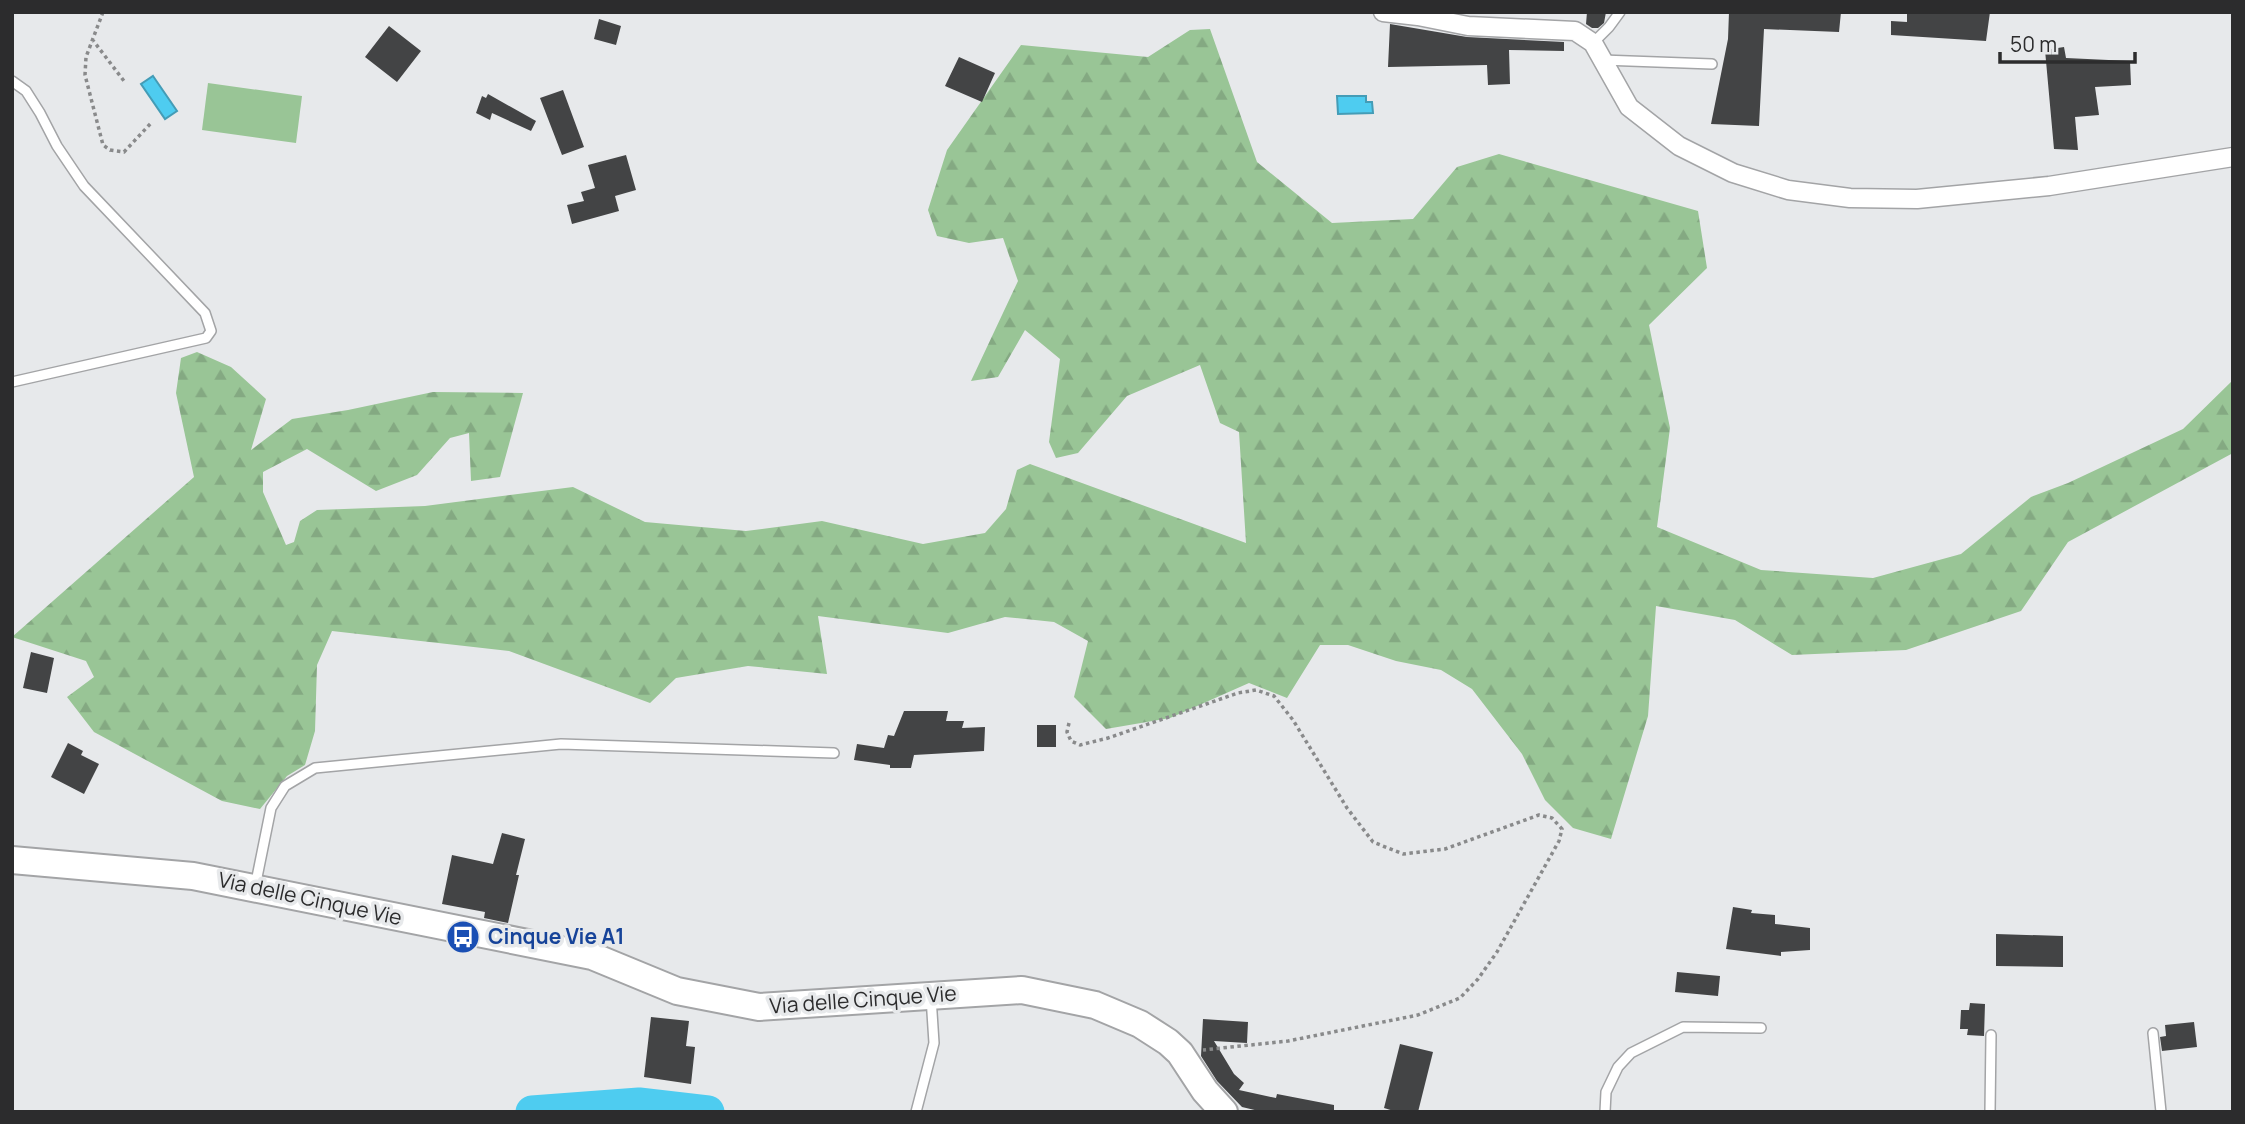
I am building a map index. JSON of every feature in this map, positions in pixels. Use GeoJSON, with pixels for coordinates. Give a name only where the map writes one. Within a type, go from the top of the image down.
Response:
{"type":"FeatureCollection","features":[{"type":"Feature","properties":{"kind":"street"},"geometry":{"type":"LineString","coordinates":[[1383,12],[1468,26],[1575,32],[1593,43],[1629,107],[1679,146],[1733,173],[1788,190],[1850,198],[1917,200],[2049,186],[2233,157]]}},
{"type":"Feature","properties":{"kind":"street","name":"Via delle Cinque Vie"},"geometry":{"type":"LineString","coordinates":[[12,860],[193,876],[255,888],[592,957],[677,991],[759,1007],[1022,990],[1095,1004],[1140,1024],[1168,1042],[1180,1053],[1205,1091],[1224,1112]]}},
{"type":"Feature","properties":{"kind":"lane"},"geometry":{"type":"LineString","coordinates":[[1593,43],[1620,12]]}},
{"type":"Feature","properties":{"kind":"lane"},"geometry":{"type":"LineString","coordinates":[[1602,60],[1712,64]]}},
{"type":"Feature","properties":{"kind":"lane"},"geometry":{"type":"LineString","coordinates":[[12,81],[26,91],[84,187],[205,313],[212,331],[206,338],[12,382]]}},
{"type":"Feature","properties":{"kind":"lane"},"geometry":{"type":"LineString","coordinates":[[255,888],[271,808],[285,786],[315,768],[561,744],[834,753]]}},
{"type":"Feature","properties":{"kind":"lane"},"geometry":{"type":"LineString","coordinates":[[916,1112],[934,1043],[932,996]]}},
{"type":"Feature","properties":{"kind":"lane"},"geometry":{"type":"LineString","coordinates":[[1605,1112],[1606,1092],[1618,1067],[1631,1053],[1683,1027],[1762,1028]]}},
{"type":"Feature","properties":{"kind":"lane"},"geometry":{"type":"LineString","coordinates":[[2153,1033],[2161,1112]]}},
{"type":"Feature","properties":{"kind":"lane"},"geometry":{"type":"LineString","coordinates":[[1990,1112],[1991,1035]]}},
{"type":"Feature","properties":{"kind":"path"},"geometry":{"type":"LineString","coordinates":[[103,12],[86,57],[85,75],[103,145],[117,152],[124,152],[152,122]]}},
{"type":"Feature","properties":{"kind":"path"},"geometry":{"type":"LineString","coordinates":[[92,39],[124,81]]}},
{"type":"Feature","properties":{"kind":"path"},"geometry":{"type":"LineString","coordinates":[[1069,723],[1066,732],[1070,741],[1080,745],[1108,738],[1237,692],[1255,690],[1274,696],[1293,720],[1347,808],[1373,842],[1404,854],[1445,849],[1539,815],[1552,818],[1562,829],[1559,841],[1496,952],[1478,979],[1460,998],[1418,1015],[1288,1041],[1180,1053]]}},
{"type":"Feature","properties":{"kind":"green space"},"geometry":{"type":"Polygon","coordinates":[[[1210,29],[1257,162],[1332,223],[1413,219],[1457,167],[1499,154],[1698,211],[1707,268],[1649,325],[1670,428],[1657,527],[1761,570],[1873,578],[1961,554],[2031,497],[2068,483],[2183,429],[2233,380],[2233,453],[2068,542],[2021,611],[1906,650],[1792,655],[1735,620],[1656,606],[1648,716],[1611,839],[1573,828],[1545,800],[1522,754],[1472,689],[1441,670],[1396,661],[1348,645],[1320,645],[1287,698],[1249,683],[1170,718],[1106,729],[1074,697],[1088,641],[1054,622],[1005,617],[948,633],[818,616],[827,674],[748,666],[676,678],[650,703],[509,651],[332,631],[317,665],[315,731],[305,765],[287,776],[260,809],[222,801],[94,732],[67,697],[94,677],[86,661],[12,637],[194,477],[176,393],[181,358],[197,352],[231,367],[266,399],[251,450],[292,419],[433,392],[523,393],[500,477],[471,481],[469,433],[450,438],[417,475],[376,491],[307,449],[263,472],[263,492],[286,545],[294,542],[300,521],[317,510],[425,506],[573,487],[645,522],[746,531],[822,521],[923,544],[985,533],[1006,509],[1017,470],[1030,464],[1246,543],[1239,432],[1220,423],[1200,365],[1127,396],[1078,453],[1056,458],[1049,442],[1060,359],[1025,330],[998,377],[971,381],[1018,281],[1003,238],[969,243],[937,236],[928,210],[947,150],[1021,45],[1148,57],[1190,30],[1210,29]]]}},
{"type":"Feature","properties":{"kind":"green space"},"geometry":{"type":"Polygon","coordinates":[[[208,83],[302,96],[296,143],[202,130],[208,83]]]}},
{"type":"Feature","properties":{"kind":"water"},"geometry":{"type":"Polygon","coordinates":[[[153,76],[177,111],[165,119],[141,84],[153,76]]]}},
{"type":"Feature","properties":{"kind":"water"},"geometry":{"type":"Polygon","coordinates":[[[1337,96],[1366,96],[1366,102],[1372,102],[1373,113],[1338,114],[1337,96]]]}},
{"type":"Feature","properties":{"kind":"building"},"geometry":{"type":"Polygon","coordinates":[[[1587,12],[1606,12],[1604,23],[1598,28],[1592,28],[1586,24],[1587,12]]]}},
{"type":"Feature","properties":{"kind":"building"},"geometry":{"type":"Polygon","coordinates":[[[1729,12],[1841,12],[1839,32],[1764,29],[1759,126],[1711,124],[1728,39],[1729,12]]]}},
{"type":"Feature","properties":{"kind":"building"},"geometry":{"type":"Polygon","coordinates":[[[1907,12],[1990,12],[1986,41],[1891,35],[1891,21],[1907,22],[1907,12]]]}},
{"type":"Feature","properties":{"kind":"building"},"geometry":{"type":"Polygon","coordinates":[[[599,19],[621,26],[616,45],[594,39],[599,19]]]}},
{"type":"Feature","properties":{"kind":"building"},"geometry":{"type":"Polygon","coordinates":[[[1390,24],[1467,37],[1564,42],[1564,51],[1509,50],[1510,84],[1488,85],[1487,65],[1388,67],[1390,24]]]}},
{"type":"Feature","properties":{"kind":"building"},"geometry":{"type":"Polygon","coordinates":[[[389,26],[421,51],[397,82],[365,57],[389,26]]]}},
{"type":"Feature","properties":{"kind":"building"},"geometry":{"type":"Polygon","coordinates":[[[2064,47],[2066,58],[2130,61],[2131,85],[2095,87],[2099,115],[2075,117],[2078,150],[2054,149],[2045,50],[2064,47]]]}},
{"type":"Feature","properties":{"kind":"building"},"geometry":{"type":"Polygon","coordinates":[[[959,57],[995,73],[982,102],[945,86],[959,57]]]}},
{"type":"Feature","properties":{"kind":"building"},"geometry":{"type":"Polygon","coordinates":[[[563,90],[584,147],[562,155],[540,98],[563,90]]]}},
{"type":"Feature","properties":{"kind":"building"},"geometry":{"type":"Polygon","coordinates":[[[488,94],[536,121],[531,131],[492,113],[490,120],[476,113],[482,96],[486,98],[488,94]]]}},
{"type":"Feature","properties":{"kind":"building"},"geometry":{"type":"Polygon","coordinates":[[[626,155],[636,190],[615,196],[619,211],[572,224],[567,205],[584,201],[581,192],[595,188],[588,165],[626,155]]]}},
{"type":"Feature","properties":{"kind":"building"},"geometry":{"type":"Polygon","coordinates":[[[31,652],[54,658],[47,693],[23,688],[31,652]]]}},
{"type":"Feature","properties":{"kind":"building"},"geometry":{"type":"Polygon","coordinates":[[[904,711],[948,711],[946,721],[964,721],[962,728],[985,727],[984,751],[914,755],[911,768],[890,768],[890,765],[854,760],[857,744],[884,748],[888,735],[894,736],[904,711]]]}},
{"type":"Feature","properties":{"kind":"building"},"geometry":{"type":"Polygon","coordinates":[[[1037,725],[1056,725],[1056,747],[1037,747],[1037,725]]]}},
{"type":"Feature","properties":{"kind":"building"},"geometry":{"type":"Polygon","coordinates":[[[68,743],[83,751],[81,755],[99,764],[84,794],[51,777],[68,743]]]}},
{"type":"Feature","properties":{"kind":"building"},"geometry":{"type":"Polygon","coordinates":[[[502,833],[525,839],[508,923],[484,918],[485,912],[442,904],[452,855],[493,864],[502,833]]]}},
{"type":"Feature","properties":{"kind":"building"},"geometry":{"type":"Polygon","coordinates":[[[1733,907],[1752,910],[1751,913],[1775,915],[1775,924],[1810,928],[1810,950],[1781,952],[1781,956],[1726,949],[1733,907]]]}},
{"type":"Feature","properties":{"kind":"building"},"geometry":{"type":"Polygon","coordinates":[[[1996,934],[2063,936],[2063,967],[1996,966],[1996,934]]]}},
{"type":"Feature","properties":{"kind":"building"},"geometry":{"type":"Polygon","coordinates":[[[1677,972],[1720,976],[1718,996],[1675,992],[1677,972]]]}},
{"type":"Feature","properties":{"kind":"building"},"geometry":{"type":"Polygon","coordinates":[[[1970,1003],[1985,1004],[1984,1036],[1967,1035],[1968,1029],[1960,1029],[1961,1010],[1969,1010],[1970,1003]]]}},
{"type":"Feature","properties":{"kind":"building"},"geometry":{"type":"Polygon","coordinates":[[[651,1017],[689,1021],[686,1046],[695,1047],[691,1084],[644,1077],[651,1017]]]}},
{"type":"Feature","properties":{"kind":"building"},"geometry":{"type":"Polygon","coordinates":[[[1203,1019],[1248,1022],[1247,1043],[1214,1041],[1234,1074],[1244,1083],[1239,1090],[1276,1098],[1277,1094],[1334,1105],[1334,1112],[1263,1112],[1242,1107],[1217,1081],[1201,1056],[1203,1019]]]}},
{"type":"Feature","properties":{"kind":"building"},"geometry":{"type":"Polygon","coordinates":[[[2194,1022],[2197,1047],[2162,1051],[2160,1037],[2166,1036],[2165,1025],[2194,1022]]]}},
{"type":"Feature","properties":{"kind":"building"},"geometry":{"type":"Polygon","coordinates":[[[1400,1044],[1433,1052],[1418,1112],[1397,1112],[1384,1108],[1400,1044]]]}},
{"type":"Feature","properties":{"kind":"waterway"},"geometry":{"type":"LineString","coordinates":[[532,1112],[639,1104],[708,1112]]}},
{"type":"Feature","properties":{"kind":"place","name":"Cinque Vie A1"},"geometry":{"type":"Point","coordinates":[463,937]}}]}
